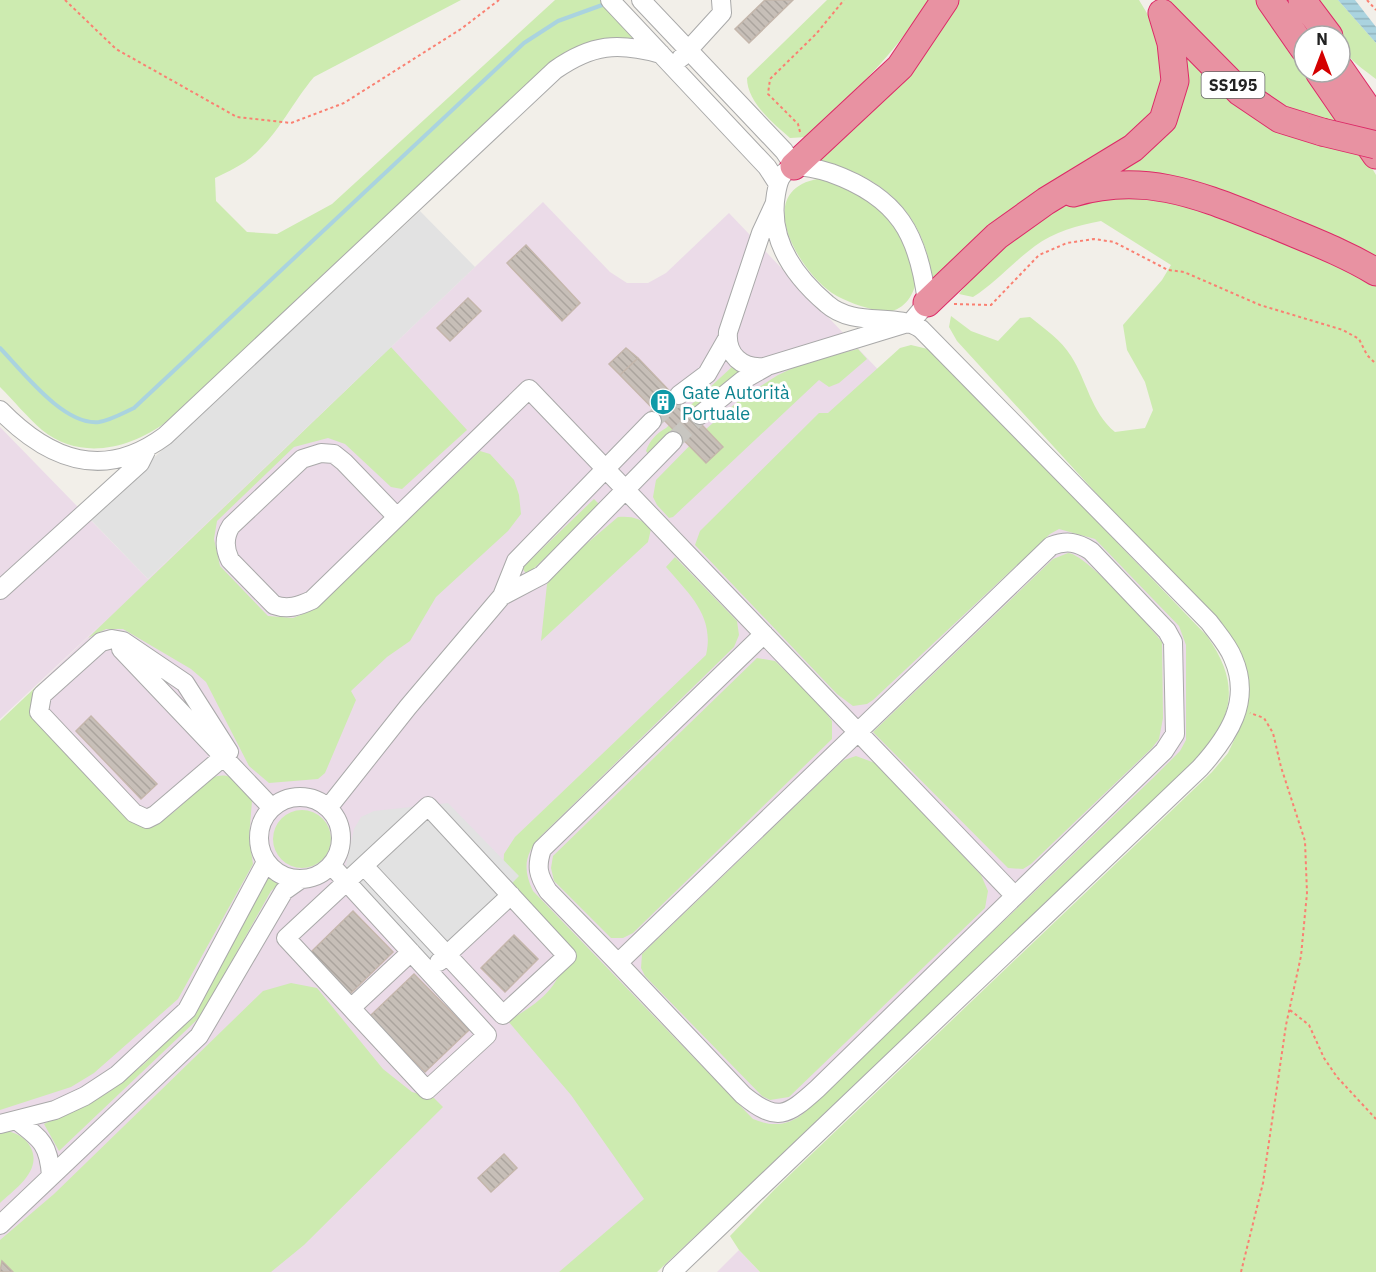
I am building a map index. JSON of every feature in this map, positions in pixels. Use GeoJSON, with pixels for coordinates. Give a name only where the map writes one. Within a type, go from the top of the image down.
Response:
{"type":"FeatureCollection","features":[{"type":"Feature","properties":{"kind":"highway"},"geometry":{"type":"LineString","coordinates":[[793,168],[900,67],[945,0]]}},
{"type":"Feature","properties":{"kind":"highway"},"geometry":{"type":"LineString","coordinates":[[1270,0],[1292,32]]}},
{"type":"Feature","properties":{"kind":"highway"},"geometry":{"type":"LineString","coordinates":[[1289,0],[1306,24]]}},
{"type":"Feature","properties":{"kind":"highway"},"geometry":{"type":"LineString","coordinates":[[1302,0],[1320,24]]}},
{"type":"Feature","properties":{"kind":"highway"},"geometry":{"type":"LineString","coordinates":[[925,307],[997,236],[1046,201],[1133,148],[1162,120],[1175,81],[1171,43],[1156,6]]}},
{"type":"Feature","properties":{"kind":"highway","name":"SS195"},"geometry":{"type":"LineString","coordinates":[[1156,6],[1240,92],[1280,119],[1376,145]]}},
{"type":"Feature","properties":{"kind":"highway"},"geometry":{"type":"LineString","coordinates":[[1352,63],[1376,87]]}},
{"type":"Feature","properties":{"kind":"highway"},"geometry":{"type":"LineString","coordinates":[[1327,84],[1376,156]]}},
{"type":"Feature","properties":{"kind":"highway"},"geometry":{"type":"LineString","coordinates":[[1350,84],[1376,121]]}},
{"type":"Feature","properties":{"kind":"highway"},"geometry":{"type":"LineString","coordinates":[[1046,201],[1096,186],[1120,183],[1179,189],[1329,248],[1376,272]]}},
{"type":"Feature","properties":{"kind":"street"},"geometry":{"type":"LineString","coordinates":[[610,0],[767,167],[825,171],[861,184],[892,209],[912,238],[924,275],[925,307],[921,329],[1209,622],[1233,657],[1241,686],[1238,708],[1223,743],[1200,768],[672,1272]]}},
{"type":"Feature","properties":{"kind":"street"},"geometry":{"type":"LineString","coordinates":[[641,0],[784,151],[793,168]]}},
{"type":"Feature","properties":{"kind":"street"},"geometry":{"type":"LineString","coordinates":[[668,60],[688,50],[722,13],[721,0]]}},
{"type":"Feature","properties":{"kind":"street"},"geometry":{"type":"LineString","coordinates":[[0,410],[32,439],[80,461],[125,459],[147,449],[165,436],[555,70],[576,55],[602,47],[641,48],[668,60]]}},
{"type":"Feature","properties":{"kind":"street"},"geometry":{"type":"LineString","coordinates":[[679,395],[707,374],[727,339],[760,233],[793,168]]}},
{"type":"Feature","properties":{"kind":"street"},"geometry":{"type":"LineString","coordinates":[[774,205],[776,234],[796,274],[829,307],[868,321],[925,307]]}},
{"type":"Feature","properties":{"kind":"street"},"geometry":{"type":"LineString","coordinates":[[727,339],[730,350],[742,364],[757,368],[925,307]]}},
{"type":"Feature","properties":{"kind":"street"},"geometry":{"type":"LineString","coordinates":[[700,415],[743,380],[770,365]]}},
{"type":"Feature","properties":{"kind":"street"},"geometry":{"type":"LineString","coordinates":[[397,517],[339,458],[334,454],[321,453],[302,459],[231,526],[226,533],[225,550],[230,560],[274,604],[282,608],[300,606],[312,600],[529,389],[1015,896]]}},
{"type":"Feature","properties":{"kind":"street"},"geometry":{"type":"LineString","coordinates":[[328,808],[408,707],[502,596],[516,561],[652,421]]}},
{"type":"Feature","properties":{"kind":"street"},"geometry":{"type":"LineString","coordinates":[[502,596],[542,575],[673,441]]}},
{"type":"Feature","properties":{"kind":"street"},"geometry":{"type":"LineString","coordinates":[[0,590],[140,463],[147,449]]}},
{"type":"Feature","properties":{"kind":"street"},"geometry":{"type":"LineString","coordinates":[[618,963],[1051,546],[1069,541],[1080,544],[1106,566],[1167,631],[1173,642],[1174,734],[1164,751],[817,1089],[793,1111],[771,1114],[760,1110],[743,1095],[548,891],[539,877],[537,864],[542,849],[764,634]]}},
{"type":"Feature","properties":{"kind":"street"},"geometry":{"type":"LineString","coordinates":[[111,639],[123,641],[185,683],[229,752],[223,757],[155,815],[142,819],[42,717],[38,706],[42,695],[101,642],[111,639]]}},
{"type":"Feature","properties":{"kind":"street"},"geometry":{"type":"LineString","coordinates":[[223,757],[272,808]]}},
{"type":"Feature","properties":{"kind":"street"},"geometry":{"type":"LineString","coordinates":[[305,797],[328,808],[337,819],[341,832],[341,846],[331,865],[315,877],[301,879],[288,877],[276,871],[266,862],[261,851],[260,828],[272,808],[282,802],[305,797]]}},
{"type":"Feature","properties":{"kind":"street"},"geometry":{"type":"LineString","coordinates":[[286,938],[428,806],[567,956],[503,1015],[364,866]]}},
{"type":"Feature","properties":{"kind":"street"},"geometry":{"type":"LineString","coordinates":[[8,1122],[55,1110],[109,1081],[187,1010],[266,862]]}},
{"type":"Feature","properties":{"kind":"street"},"geometry":{"type":"LineString","coordinates":[[268,918],[427,1090],[487,1035],[331,865]]}},
{"type":"Feature","properties":{"kind":"street"},"geometry":{"type":"LineString","coordinates":[[0,1225],[199,1036],[284,891],[301,879]]}},
{"type":"Feature","properties":{"kind":"street"},"geometry":{"type":"LineString","coordinates":[[429,971],[511,895]]}},
{"type":"Feature","properties":{"kind":"street"},"geometry":{"type":"LineString","coordinates":[[351,1008],[411,952]]}},
{"type":"Feature","properties":{"kind":"street"},"geometry":{"type":"LineString","coordinates":[[8,1122],[34,1134],[50,1153],[51,1176]]}},
{"type":"Feature","properties":{"kind":"path"},"geometry":{"type":"LineString","coordinates":[[65,0],[116,49],[237,117],[291,123],[344,103],[461,29],[499,0]]}},
{"type":"Feature","properties":{"kind":"path"},"geometry":{"type":"LineString","coordinates":[[793,168],[798,124],[768,94],[770,80],[816,34],[844,0]]}},
{"type":"Feature","properties":{"kind":"path"},"geometry":{"type":"LineString","coordinates":[[1367,0],[1376,10]]}},
{"type":"Feature","properties":{"kind":"path"},"geometry":{"type":"LineString","coordinates":[[925,307],[991,304],[1039,255],[1067,243],[1094,239],[1114,242],[1167,270],[1184,272],[1260,304],[1343,330],[1359,339],[1367,355],[1376,364]]}},
{"type":"Feature","properties":{"kind":"path"},"geometry":{"type":"LineString","coordinates":[[1238,708],[1264,718],[1273,733],[1281,767],[1305,841],[1307,893],[1301,956],[1290,1010],[1263,1183],[1241,1272]]}},
{"type":"Feature","properties":{"kind":"path"},"geometry":{"type":"LineString","coordinates":[[1290,1010],[1309,1025],[1324,1058],[1337,1077],[1376,1119]]}},
{"type":"Feature","properties":{"kind":"shaded area"},"geometry":{"type":"Polygon","coordinates":[[[543,202],[610,272],[627,283],[648,283],[666,273],[729,213],[908,401],[980,404],[1196,632],[1193,759],[649,1272],[0,1272],[0,721],[110,616],[0,719],[0,427],[148,579],[543,202]]]}},
{"type":"Feature","properties":{"kind":"shaded area"},"geometry":{"type":"Polygon","coordinates":[[[420,211],[475,267],[148,579],[89,518],[420,211]]]}},
{"type":"Feature","properties":{"kind":"shaded area"},"geometry":{"type":"Polygon","coordinates":[[[448,803],[519,876],[433,963],[345,869],[354,829],[361,817],[374,811],[448,803]]]}},
{"type":"Feature","properties":{"kind":"shaded area"},"geometry":{"type":"Polygon","coordinates":[[[739,1250],[760,1272],[717,1272],[739,1250]]]}},
{"type":"Feature","properties":{"kind":"green space"},"geometry":{"type":"Polygon","coordinates":[[[0,0],[461,0],[314,77],[265,144],[242,164],[215,178],[216,201],[247,232],[277,234],[332,204],[555,0],[601,0],[637,41],[599,41],[416,190],[166,422],[137,439],[121,445],[88,448],[72,446],[42,430],[0,387],[0,0]]]}},
{"type":"Feature","properties":{"kind":"green space"},"geometry":{"type":"Polygon","coordinates":[[[827,0],[930,0],[888,55],[841,105],[807,137],[790,138],[756,104],[748,87],[747,78],[827,0]]]}},
{"type":"Feature","properties":{"kind":"green space"},"geometry":{"type":"Polygon","coordinates":[[[958,0],[1139,0],[1165,43],[1168,87],[1136,137],[1027,197],[932,279],[920,234],[896,200],[862,176],[818,160],[958,0]]]}},
{"type":"Feature","properties":{"kind":"green space"},"geometry":{"type":"Polygon","coordinates":[[[1168,0],[1260,0],[1292,46],[1292,84],[1318,84],[1344,125],[1308,116],[1268,95],[1215,50],[1168,0]]]}},
{"type":"Feature","properties":{"kind":"green space"},"geometry":{"type":"Polygon","coordinates":[[[1307,0],[1338,0],[1376,43],[1376,79],[1352,59],[1352,24],[1329,24],[1307,0]]]}},
{"type":"Feature","properties":{"kind":"green space"},"geometry":{"type":"Polygon","coordinates":[[[1183,40],[1224,87],[1363,153],[1376,175],[1376,263],[1098,177],[1140,155],[1183,40]]]}},
{"type":"Feature","properties":{"kind":"green space"},"geometry":{"type":"Polygon","coordinates":[[[824,178],[846,186],[867,198],[894,223],[908,249],[916,276],[912,294],[899,308],[893,311],[879,311],[837,296],[818,281],[794,248],[787,229],[785,211],[789,196],[802,184],[824,178]]]}},
{"type":"Feature","properties":{"kind":"green space"},"geometry":{"type":"Polygon","coordinates":[[[1155,194],[1325,256],[1376,284],[1376,1272],[760,1272],[739,1250],[730,1236],[775,1189],[1212,772],[1228,753],[1245,717],[1248,697],[1238,647],[1210,612],[1139,540],[957,341],[949,327],[951,316],[971,331],[998,341],[1020,318],[1030,317],[1067,350],[1100,415],[1115,432],[1145,428],[1153,410],[1145,382],[1127,350],[1123,325],[1162,280],[1171,265],[1101,221],[1075,227],[1042,241],[973,297],[959,294],[1002,247],[1055,210],[1095,197],[1155,194]]]}},
{"type":"Feature","properties":{"kind":"green space"},"geometry":{"type":"Polygon","coordinates":[[[911,345],[932,350],[1207,636],[1225,670],[1228,701],[1225,715],[1219,730],[1198,761],[657,1272],[559,1272],[644,1199],[571,1095],[508,1021],[528,1009],[552,987],[562,967],[564,955],[516,894],[515,886],[503,870],[504,854],[515,837],[706,655],[707,629],[698,606],[666,567],[675,557],[737,621],[739,635],[734,647],[542,835],[529,855],[527,875],[533,891],[753,1119],[760,1122],[786,1123],[804,1113],[1153,778],[1180,751],[1186,740],[1186,645],[1179,626],[1095,539],[1059,529],[1050,534],[873,700],[867,704],[853,706],[837,694],[695,545],[700,531],[819,413],[828,413],[900,348],[911,345]]]}},
{"type":"Feature","properties":{"kind":"green space"},"geometry":{"type":"Polygon","coordinates":[[[391,347],[467,430],[402,489],[391,487],[345,444],[328,438],[294,447],[217,521],[214,539],[220,566],[268,616],[293,618],[315,609],[480,451],[490,454],[514,480],[519,495],[521,514],[508,531],[436,597],[410,641],[387,657],[351,691],[356,700],[325,773],[318,779],[269,783],[249,766],[206,682],[191,669],[123,629],[106,629],[88,638],[391,347]]]}},
{"type":"Feature","properties":{"kind":"green space"},"geometry":{"type":"Polygon","coordinates":[[[858,349],[867,359],[839,383],[829,387],[819,380],[673,517],[669,518],[657,505],[653,497],[656,480],[706,429],[742,398],[778,375],[806,362],[858,349]]]}},
{"type":"Feature","properties":{"kind":"green space"},"geometry":{"type":"Polygon","coordinates":[[[734,365],[740,368],[739,372],[649,455],[646,451],[654,438],[734,365]]]}},
{"type":"Feature","properties":{"kind":"green space"},"geometry":{"type":"Polygon","coordinates":[[[594,499],[600,505],[527,575],[522,568],[594,499]]]}},
{"type":"Feature","properties":{"kind":"green space"},"geometry":{"type":"Polygon","coordinates":[[[618,517],[636,518],[644,522],[651,529],[648,542],[541,641],[547,584],[571,557],[618,517]]]}},
{"type":"Feature","properties":{"kind":"green space"},"geometry":{"type":"Polygon","coordinates":[[[1068,553],[1076,556],[1102,577],[1162,642],[1163,718],[1159,739],[1031,864],[1023,869],[1008,868],[873,732],[1053,559],[1068,553]]]}},
{"type":"Feature","properties":{"kind":"green space"},"geometry":{"type":"Polygon","coordinates":[[[757,658],[775,661],[816,700],[832,721],[832,739],[633,933],[623,938],[611,938],[554,881],[551,868],[553,856],[757,658]]]}},
{"type":"Feature","properties":{"kind":"green space"},"geometry":{"type":"Polygon","coordinates":[[[40,683],[35,695],[38,722],[122,813],[140,822],[156,822],[170,815],[205,782],[217,776],[230,777],[236,781],[252,801],[249,838],[253,864],[178,999],[94,1073],[71,1087],[0,1110],[0,721],[40,683]]]}},
{"type":"Feature","properties":{"kind":"green space"},"geometry":{"type":"Polygon","coordinates":[[[856,756],[875,763],[981,875],[988,891],[985,908],[789,1097],[770,1100],[762,1096],[645,976],[641,968],[642,954],[835,768],[844,760],[856,756]]]}},
{"type":"Feature","properties":{"kind":"green space"},"geometry":{"type":"Polygon","coordinates":[[[302,810],[313,812],[326,823],[331,839],[329,850],[318,863],[302,868],[291,866],[278,855],[273,839],[275,828],[286,815],[302,810]]]}},
{"type":"Feature","properties":{"kind":"green space"},"geometry":{"type":"Polygon","coordinates":[[[268,877],[280,883],[271,891],[201,1016],[59,1151],[44,1124],[109,1092],[144,1064],[194,1014],[268,877]]]}},
{"type":"Feature","properties":{"kind":"green space"},"geometry":{"type":"Polygon","coordinates":[[[291,983],[317,988],[383,1069],[412,1092],[434,1098],[443,1107],[304,1245],[271,1272],[0,1272],[0,1240],[54,1194],[263,991],[291,983]]]}},
{"type":"Feature","properties":{"kind":"green space"},"geometry":{"type":"Polygon","coordinates":[[[8,1131],[27,1142],[31,1148],[33,1164],[25,1179],[0,1203],[0,1133],[8,1131]]]}},
{"type":"Feature","properties":{"kind":"water"},"geometry":{"type":"Polygon","coordinates":[[[1338,0],[1355,0],[1376,27],[1376,43],[1338,0]]]}},
{"type":"Feature","properties":{"kind":"building"},"geometry":{"type":"Polygon","coordinates":[[[765,0],[793,0],[749,43],[735,29],[765,0]]]}},
{"type":"Feature","properties":{"kind":"building"},"geometry":{"type":"Polygon","coordinates":[[[526,245],[580,303],[562,321],[507,263],[526,245]]]}},
{"type":"Feature","properties":{"kind":"building"},"geometry":{"type":"Polygon","coordinates":[[[468,298],[481,311],[450,341],[437,328],[468,298]]]}},
{"type":"Feature","properties":{"kind":"building"},"geometry":{"type":"Polygon","coordinates":[[[626,348],[638,358],[620,375],[609,364],[626,348]]]}},
{"type":"Feature","properties":{"kind":"building","name":"Gate Autorità Portuale"},"geometry":{"type":"Polygon","coordinates":[[[638,358],[723,447],[706,463],[620,375],[638,358]]]}},
{"type":"Feature","properties":{"kind":"building"},"geometry":{"type":"Polygon","coordinates":[[[91,716],[157,784],[141,799],[76,731],[91,716]]]}},
{"type":"Feature","properties":{"kind":"building"},"geometry":{"type":"Polygon","coordinates":[[[353,911],[393,952],[350,994],[310,953],[353,911]]]}},
{"type":"Feature","properties":{"kind":"building"},"geometry":{"type":"Polygon","coordinates":[[[514,935],[538,959],[505,992],[481,968],[514,935]]]}},
{"type":"Feature","properties":{"kind":"building"},"geometry":{"type":"Polygon","coordinates":[[[414,974],[469,1030],[425,1072],[370,1016],[414,974]]]}},
{"type":"Feature","properties":{"kind":"building"},"geometry":{"type":"Polygon","coordinates":[[[504,1154],[517,1168],[491,1192],[478,1178],[504,1154]]]}},
{"type":"Feature","properties":{"kind":"building"},"geometry":{"type":"Polygon","coordinates":[[[2,1261],[13,1272],[0,1272],[2,1261]]]}},
{"type":"Feature","properties":{"kind":"waterway"},"geometry":{"type":"LineString","coordinates":[[0,348],[45,396],[72,416],[86,421],[99,422],[134,408],[524,43],[558,21],[605,4]]}},
{"type":"Feature","properties":{"kind":"tunnel"},"geometry":{"type":"LineString","coordinates":[[652,421],[679,395]]}},
{"type":"Feature","properties":{"kind":"tunnel"},"geometry":{"type":"LineString","coordinates":[[673,441],[700,415]]}},
{"type":"Feature","properties":{"kind":"place","name":"Gate Autorità Portuale"},"geometry":{"type":"Point","coordinates":[663,402]}}]}
